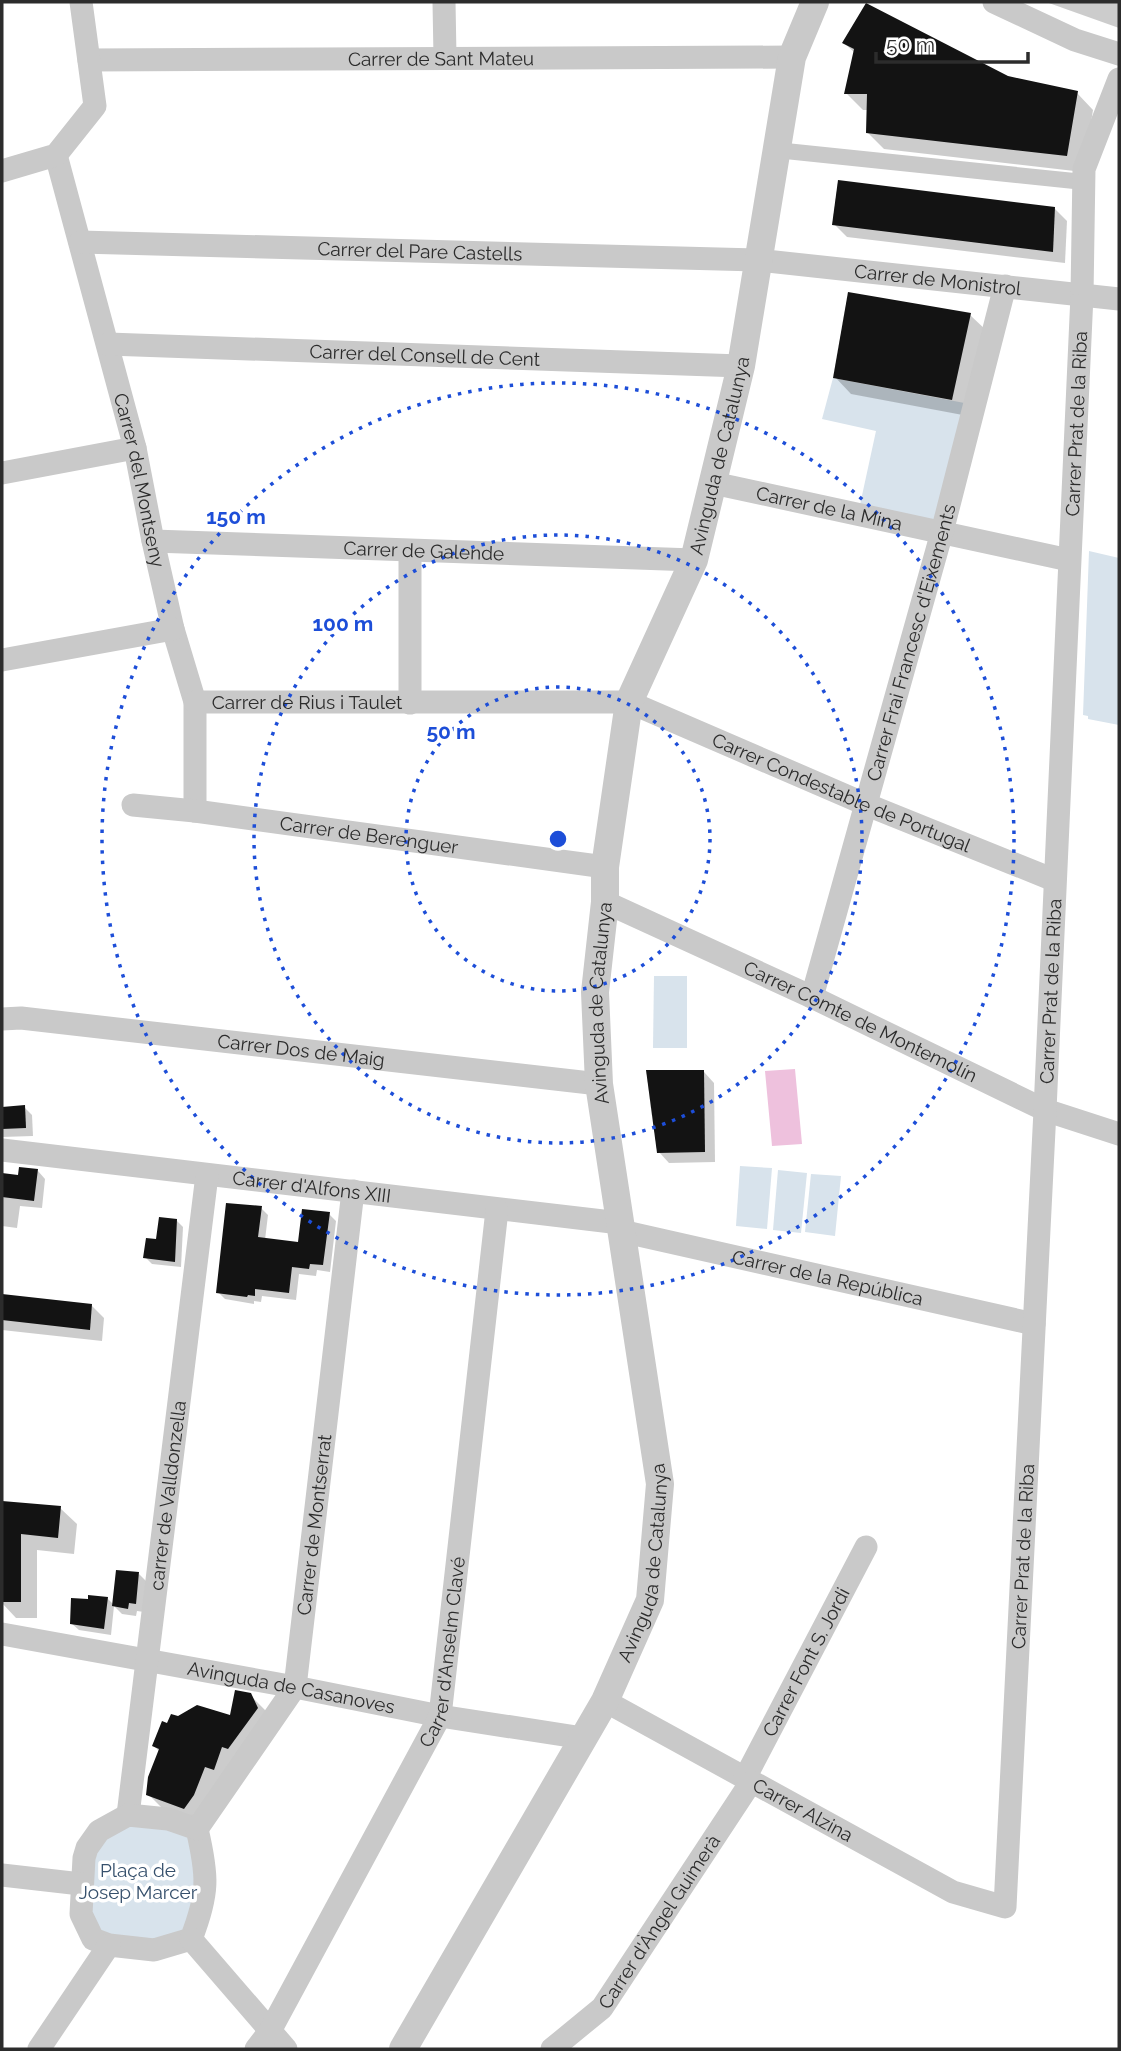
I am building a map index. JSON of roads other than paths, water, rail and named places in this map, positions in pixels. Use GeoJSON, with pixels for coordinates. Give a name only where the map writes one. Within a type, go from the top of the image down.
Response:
{"type":"FeatureCollection","features":[{"type":"Feature","properties":{"kind":"street"},"geometry":{"type":"LineString","coordinates":[[2,171],[56,155],[95,106],[81,2]]}},
{"type":"Feature","properties":{"kind":"street"},"geometry":{"type":"LineString","coordinates":[[444,2],[446,57]]}},
{"type":"Feature","properties":{"kind":"street","name":"Avinguda de Catalunya"},"geometry":{"type":"LineString","coordinates":[[403,2049],[605,1701],[650,1600],[660,1484],[599,1084],[595,992],[606,867],[629,702],[694,560],[741,366],[792,57],[815,2]]}},
{"type":"Feature","properties":{"kind":"street"},"geometry":{"type":"LineString","coordinates":[[994,2],[1076,40],[1119,54]]}},
{"type":"Feature","properties":{"kind":"street","name":"Carrer de Sant Mateu"},"geometry":{"type":"LineString","coordinates":[[89,60],[792,57]]}},
{"type":"Feature","properties":{"kind":"street","name":"Carrer Prat de la Riba"},"geometry":{"type":"LineString","coordinates":[[1004,1907],[1045,1110],[1082,295],[1084,169],[1119,79]]}},
{"type":"Feature","properties":{"kind":"street"},"geometry":{"type":"LineString","coordinates":[[776,150],[1084,182]]}},
{"type":"Feature","properties":{"kind":"street","name":"Carrer del Montseny"},"geometry":{"type":"LineString","coordinates":[[56,155],[135,448],[173,629],[195,702],[195,811]]}},
{"type":"Feature","properties":{"kind":"street","name":"Carrer del Pare Castells"},"geometry":{"type":"LineString","coordinates":[[80,242],[757,260]]}},
{"type":"Feature","properties":{"kind":"street","name":"Carrer de Monistrol"},"geometry":{"type":"LineString","coordinates":[[757,260],[1119,299]]}},
{"type":"Feature","properties":{"kind":"street","name":"Carrer Frai Francesc d'Eixements"},"geometry":{"type":"LineString","coordinates":[[812,997],[942,532],[1005,286]]}},
{"type":"Feature","properties":{"kind":"street","name":"Carrer del Consell de Cent"},"geometry":{"type":"LineString","coordinates":[[108,344],[741,366]]}},
{"type":"Feature","properties":{"kind":"street"},"geometry":{"type":"LineString","coordinates":[[2,473],[135,448]]}},
{"type":"Feature","properties":{"kind":"street","name":"Carrer de la Mina"},"geometry":{"type":"LineString","coordinates":[[713,483],[1069,560]]}},
{"type":"Feature","properties":{"kind":"street","name":"Carrer de Galende"},"geometry":{"type":"LineString","coordinates":[[153,541],[694,560]]}},
{"type":"Feature","properties":{"kind":"street"},"geometry":{"type":"LineString","coordinates":[[410,551],[410,704]]}},
{"type":"Feature","properties":{"kind":"street"},"geometry":{"type":"LineString","coordinates":[[2,660],[173,629]]}},
{"type":"Feature","properties":{"kind":"street","name":"Carrer de Rius i Taulet"},"geometry":{"type":"LineString","coordinates":[[195,702],[629,702]]}},
{"type":"Feature","properties":{"kind":"street","name":"Carrer Condestable de Portugal"},"geometry":{"type":"LineString","coordinates":[[629,702],[865,804],[1054,880]]}},
{"type":"Feature","properties":{"kind":"street","name":"Carrer de Berenguer"},"geometry":{"type":"LineString","coordinates":[[133,805],[195,811],[606,867]]}},
{"type":"Feature","properties":{"kind":"street","name":"Carrer Comte de Montemolín"},"geometry":{"type":"LineString","coordinates":[[605,902],[812,997],[1045,1110],[1119,1134]]}},
{"type":"Feature","properties":{"kind":"street","name":"Carrer Dos de Maig"},"geometry":{"type":"LineString","coordinates":[[2,1019],[21,1018],[599,1084]]}},
{"type":"Feature","properties":{"kind":"street","name":"Carrer d'Alfons XIII"},"geometry":{"type":"LineString","coordinates":[[2,1150],[353,1191],[620,1227]]}},
{"type":"Feature","properties":{"kind":"street","name":"carrer de Valldonzella"},"geometry":{"type":"LineString","coordinates":[[128,1815],[207,1175]]}},
{"type":"Feature","properties":{"kind":"street","name":"Carrer de Montserrat"},"geometry":{"type":"LineString","coordinates":[[197,1829],[295,1687],[353,1191]]}},
{"type":"Feature","properties":{"kind":"street","name":"Carrer d'Anselm Clavé"},"geometry":{"type":"LineString","coordinates":[[263,2040],[440,1716],[497,1210]]}},
{"type":"Feature","properties":{"kind":"street","name":"Carrer de la República"},"geometry":{"type":"LineString","coordinates":[[620,1227],[1034,1324]]}},
{"type":"Feature","properties":{"kind":"street","name":"Carrer Font S. Jordi"},"geometry":{"type":"LineString","coordinates":[[748,1780],[866,1547]]}},
{"type":"Feature","properties":{"kind":"street","name":"Avinguda de Casanoves"},"geometry":{"type":"LineString","coordinates":[[2,1634],[440,1716],[583,1738]]}},
{"type":"Feature","properties":{"kind":"street","name":"Carrer Alzina"},"geometry":{"type":"LineString","coordinates":[[605,1701],[953,1892],[1004,1907]]}},
{"type":"Feature","properties":{"kind":"street","name":"Carrer d'Àngel Guimerà"},"geometry":{"type":"LineString","coordinates":[[552,2049],[602,2008],[748,1780]]}},
{"type":"Feature","properties":{"kind":"street"},"geometry":{"type":"LineString","coordinates":[[128,1815],[168,1819],[197,1829],[207,1882],[203,1908],[191,1938],[155,1950],[109,1945],[93,1939],[81,1914],[81,1884],[87,1848],[99,1831],[128,1815]]}},
{"type":"Feature","properties":{"kind":"street"},"geometry":{"type":"LineString","coordinates":[[2,1875],[81,1884]]}},
{"type":"Feature","properties":{"kind":"street"},"geometry":{"type":"LineString","coordinates":[[191,1938],[263,2040],[286,2049]]}},
{"type":"Feature","properties":{"kind":"street"},"geometry":{"type":"LineString","coordinates":[[39,2049],[109,1945]]}},
{"type":"Feature","properties":{"kind":"park label","name":"Plaça de Josep Marcer"},"geometry":{"type":"Point","coordinates":[138,1881]}}]}
